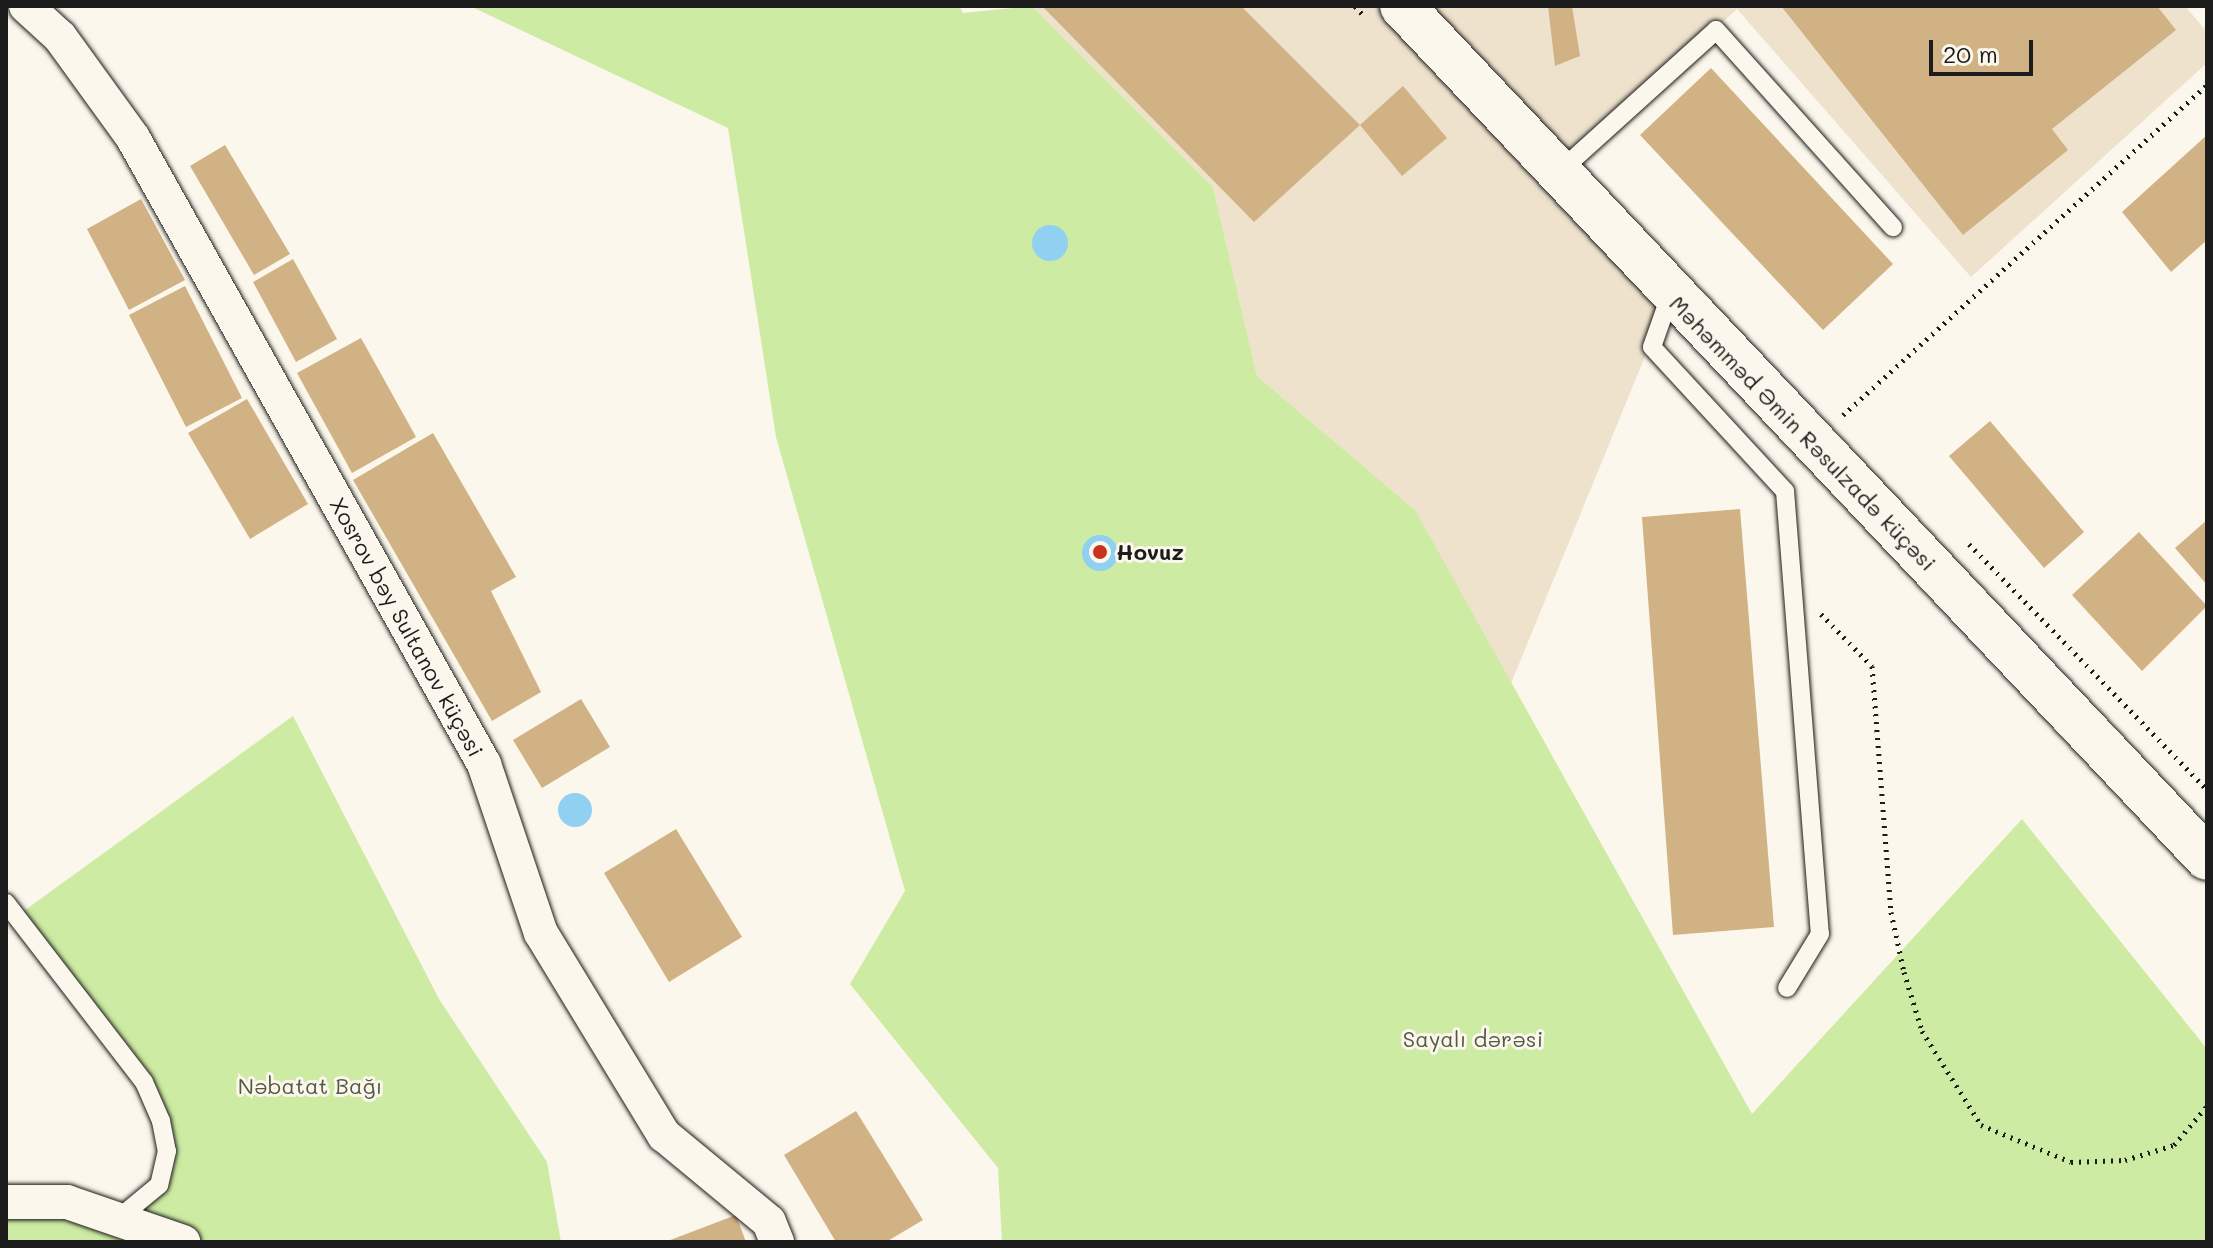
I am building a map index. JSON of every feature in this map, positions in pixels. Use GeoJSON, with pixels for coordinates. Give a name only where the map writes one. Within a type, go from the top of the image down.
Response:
{"type":"FeatureCollection","features":[{"type":"Feature","properties":{"kind":"main road","name":"Məhəmməd Əmin Rəsulzadə küçəsi"},"geometry":{"type":"LineString","coordinates":[[1402,6],[2207,858]]}},
{"type":"Feature","properties":{"kind":"street","name":"Xosrov bəy Sultanov küçəsi"},"geometry":{"type":"LineString","coordinates":[[26,6],[60,37],[133,138],[484,764],[541,933],[664,1135],[769,1222],[777,1242]]}},
{"type":"Feature","properties":{"kind":"street"},"geometry":{"type":"LineString","coordinates":[[6,1202],[67,1202],[183,1242]]}},
{"type":"Feature","properties":{"kind":"lane"},"geometry":{"type":"LineString","coordinates":[[1558,173],[1716,30],[1893,227]]}},
{"type":"Feature","properties":{"kind":"lane"},"geometry":{"type":"LineString","coordinates":[[1671,293],[1652,347],[1785,491],[1820,934],[1787,988]]}},
{"type":"Feature","properties":{"kind":"lane"},"geometry":{"type":"LineString","coordinates":[[6,903],[144,1082],[161,1121],[167,1151],[159,1185],[119,1218]]}},
{"type":"Feature","properties":{"kind":"path"},"geometry":{"type":"LineString","coordinates":[[1813,442],[2207,85]]}},
{"type":"Feature","properties":{"kind":"path"},"geometry":{"type":"LineString","coordinates":[[1793,585],[1872,666],[1891,912],[1904,972],[1922,1031],[1981,1125],[2071,1162],[2125,1160],[2174,1145],[2207,1106]]}},
{"type":"Feature","properties":{"kind":"shaded area"},"geometry":{"type":"Polygon","coordinates":[[[1032,6],[2185,6],[2207,32],[2207,63],[1971,277],[1737,9],[1558,173],[1671,293],[1510,686],[1415,510],[1257,376],[1213,187],[1032,6]]]}},
{"type":"Feature","properties":{"kind":"green space","name":"Sayalı dərəsi"},"geometry":{"type":"Polygon","coordinates":[[[470,6],[959,6],[963,13],[1032,6],[1213,187],[1257,376],[1415,510],[1752,1114],[2022,819],[2207,1049],[2207,1242],[1002,1242],[998,1168],[850,984],[905,891],[776,437],[728,128],[470,6]]]}},
{"type":"Feature","properties":{"kind":"green space","name":"Nəbatat Bağı"},"geometry":{"type":"Polygon","coordinates":[[[293,716],[439,999],[547,1162],[561,1242],[6,1242],[6,1202],[141,1207],[167,1151],[144,1082],[21,913],[293,716]]]}},
{"type":"Feature","properties":{"kind":"water"},"geometry":{"type":"Polygon","coordinates":[[[1050,225],[1062,231],[1068,243],[1062,255],[1050,261],[1038,255],[1032,243],[1038,231],[1050,225]]]}},
{"type":"Feature","properties":{"kind":"water","name":"Hovuz"},"geometry":{"type":"Polygon","coordinates":[[[1100,535],[1113,540],[1118,553],[1113,566],[1100,571],[1087,566],[1082,553],[1087,540],[1100,535]]]}},
{"type":"Feature","properties":{"kind":"water"},"geometry":{"type":"Polygon","coordinates":[[[575,793],[587,798],[592,810],[587,822],[575,827],[563,822],[558,810],[563,798],[575,793]]]}},
{"type":"Feature","properties":{"kind":"building"},"geometry":{"type":"Polygon","coordinates":[[[1042,6],[1241,6],[1360,125],[1254,222],[1042,6]]]}},
{"type":"Feature","properties":{"kind":"building"},"geometry":{"type":"Polygon","coordinates":[[[1548,6],[1572,6],[1580,56],[1555,66],[1548,6]]]}},
{"type":"Feature","properties":{"kind":"building"},"geometry":{"type":"Polygon","coordinates":[[[1781,6],[2157,6],[2176,30],[2052,129],[2068,150],[1963,235],[1781,6]]]}},
{"type":"Feature","properties":{"kind":"building"},"geometry":{"type":"Polygon","coordinates":[[[1711,68],[1893,264],[1823,330],[1640,135],[1711,68]]]}},
{"type":"Feature","properties":{"kind":"building"},"geometry":{"type":"Polygon","coordinates":[[[1403,86],[1447,138],[1402,176],[1360,125],[1403,86]]]}},
{"type":"Feature","properties":{"kind":"building"},"geometry":{"type":"Polygon","coordinates":[[[2207,135],[2207,240],[2171,272],[2122,212],[2207,135]]]}},
{"type":"Feature","properties":{"kind":"building"},"geometry":{"type":"Polygon","coordinates":[[[225,145],[290,254],[254,275],[190,166],[225,145]]]}},
{"type":"Feature","properties":{"kind":"building"},"geometry":{"type":"Polygon","coordinates":[[[141,199],[185,280],[129,310],[87,229],[141,199]]]}},
{"type":"Feature","properties":{"kind":"building"},"geometry":{"type":"Polygon","coordinates":[[[293,259],[337,339],[296,362],[253,282],[293,259]]]}},
{"type":"Feature","properties":{"kind":"building"},"geometry":{"type":"Polygon","coordinates":[[[185,286],[242,398],[186,427],[129,315],[185,286]]]}},
{"type":"Feature","properties":{"kind":"building"},"geometry":{"type":"Polygon","coordinates":[[[361,338],[416,437],[352,473],[297,373],[361,338]]]}},
{"type":"Feature","properties":{"kind":"building"},"geometry":{"type":"Polygon","coordinates":[[[247,399],[308,504],[250,539],[188,433],[247,399]]]}},
{"type":"Feature","properties":{"kind":"building"},"geometry":{"type":"Polygon","coordinates":[[[1990,421],[2084,532],[2044,568],[1949,456],[1990,421]]]}},
{"type":"Feature","properties":{"kind":"building"},"geometry":{"type":"Polygon","coordinates":[[[433,433],[516,577],[491,591],[541,692],[492,721],[353,480],[433,433]]]}},
{"type":"Feature","properties":{"kind":"building"},"geometry":{"type":"Polygon","coordinates":[[[1740,509],[1774,927],[1673,935],[1642,517],[1740,509]]]}},
{"type":"Feature","properties":{"kind":"building"},"geometry":{"type":"Polygon","coordinates":[[[2207,520],[2207,585],[2175,548],[2207,520]]]}},
{"type":"Feature","properties":{"kind":"building"},"geometry":{"type":"Polygon","coordinates":[[[2139,532],[2207,606],[2142,671],[2072,595],[2139,532]]]}},
{"type":"Feature","properties":{"kind":"building"},"geometry":{"type":"Polygon","coordinates":[[[581,699],[610,747],[542,788],[513,740],[581,699]]]}},
{"type":"Feature","properties":{"kind":"building"},"geometry":{"type":"Polygon","coordinates":[[[676,829],[742,937],[669,982],[604,873],[676,829]]]}},
{"type":"Feature","properties":{"kind":"building"},"geometry":{"type":"Polygon","coordinates":[[[856,1111],[923,1220],[886,1242],[836,1242],[784,1155],[856,1111]]]}},
{"type":"Feature","properties":{"kind":"building"},"geometry":{"type":"Polygon","coordinates":[[[736,1215],[746,1242],[665,1242],[736,1215]]]}},
{"type":"Feature","properties":{"kind":"place","name":"Hovuz"},"geometry":{"type":"Point","coordinates":[1100,552]}}]}
